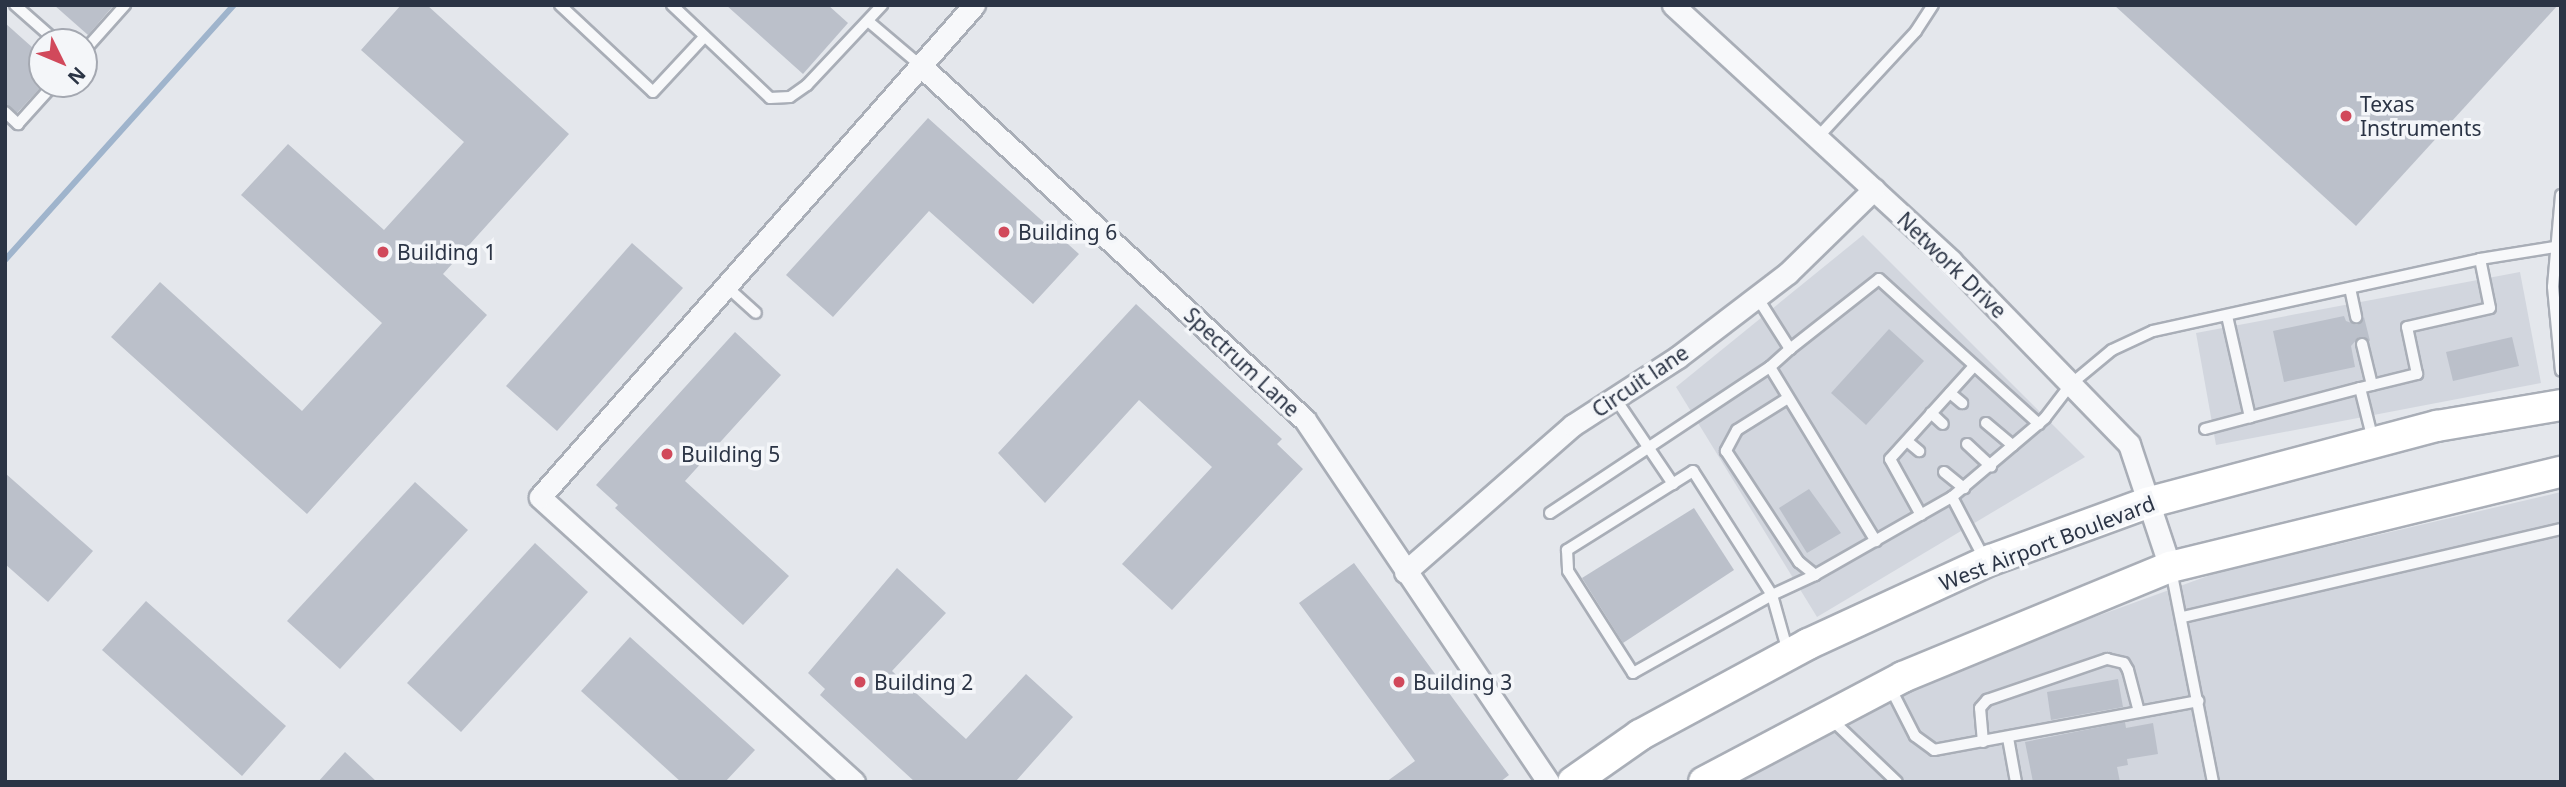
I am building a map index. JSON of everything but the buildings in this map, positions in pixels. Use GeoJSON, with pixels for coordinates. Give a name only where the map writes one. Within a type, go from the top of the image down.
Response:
{"type":"FeatureCollection","features":[{"type":"Feature","properties":{"kind":"main road","name":"West Airport Boulevard"},"geometry":{"type":"LineString","coordinates":[[1573,782],[1640,736],[1788,654],[1987,562],[2147,503],[2437,426],[2561,405]]}},
{"type":"Feature","properties":{"kind":"main road"},"geometry":{"type":"LineString","coordinates":[[1703,782],[1889,684],[2170,567],[2561,472]]}},
{"type":"Feature","properties":{"kind":"street"},"geometry":{"type":"LineString","coordinates":[[854,782],[541,497],[974,5]]}},
{"type":"Feature","properties":{"kind":"street","name":"Network Drive"},"geometry":{"type":"LineString","coordinates":[[1673,5],[1874,189],[2129,444],[2170,567]]}},
{"type":"Feature","properties":{"kind":"street","name":"Spectrum Lane"},"geometry":{"type":"LineString","coordinates":[[921,66],[1305,420],[1548,782]]}},
{"type":"Feature","properties":{"kind":"street","name":"Circuit lane"},"geometry":{"type":"LineString","coordinates":[[1405,572],[1573,425],[1757,297],[1874,189]]}},
{"type":"Feature","properties":{"kind":"lane"},"geometry":{"type":"LineString","coordinates":[[15,5],[41,28]]}},
{"type":"Feature","properties":{"kind":"lane"},"geometry":{"type":"LineString","coordinates":[[98,35],[125,5]]}},
{"type":"Feature","properties":{"kind":"lane"},"geometry":{"type":"LineString","coordinates":[[560,5],[653,92],[705,36]]}},
{"type":"Feature","properties":{"kind":"lane"},"geometry":{"type":"LineString","coordinates":[[672,5],[770,98],[790,97],[835,59],[882,5]]}},
{"type":"Feature","properties":{"kind":"lane"},"geometry":{"type":"LineString","coordinates":[[1818,137],[1916,31],[1933,5]]}},
{"type":"Feature","properties":{"kind":"lane"},"geometry":{"type":"LineString","coordinates":[[868,21],[921,66]]}},
{"type":"Feature","properties":{"kind":"lane"},"geometry":{"type":"LineString","coordinates":[[5,112],[18,124],[41,98]]}},
{"type":"Feature","properties":{"kind":"lane"},"geometry":{"type":"LineString","coordinates":[[2561,195],[2553,287],[2561,371]]}},
{"type":"Feature","properties":{"kind":"lane"},"geometry":{"type":"LineString","coordinates":[[1788,654],[1772,595],[1693,471],[1567,550],[1568,572],[1633,673],[1772,595],[1815,575],[1952,498],[2039,424],[2071,384],[2112,350],[2153,331],[2480,259],[2558,246]]}},
{"type":"Feature","properties":{"kind":"lane"},"geometry":{"type":"LineString","coordinates":[[2205,429],[2417,374],[2407,327],[2490,308],[2480,259]]}},
{"type":"Feature","properties":{"kind":"lane"},"geometry":{"type":"LineString","coordinates":[[1550,513],[1770,367],[1879,279],[2039,424]]}},
{"type":"Feature","properties":{"kind":"lane"},"geometry":{"type":"LineString","coordinates":[[726,286],[756,313]]}},
{"type":"Feature","properties":{"kind":"lane"},"geometry":{"type":"LineString","coordinates":[[2350,288],[2356,317]]}},
{"type":"Feature","properties":{"kind":"lane"},"geometry":{"type":"LineString","coordinates":[[1757,297],[1790,349]]}},
{"type":"Feature","properties":{"kind":"lane"},"geometry":{"type":"LineString","coordinates":[[2227,316],[2250,417]]}},
{"type":"Feature","properties":{"kind":"lane"},"geometry":{"type":"LineString","coordinates":[[2362,344],[2374,443]]}},
{"type":"Feature","properties":{"kind":"lane"},"geometry":{"type":"LineString","coordinates":[[1770,367],[1876,541]]}},
{"type":"Feature","properties":{"kind":"lane"},"geometry":{"type":"LineString","coordinates":[[1921,516],[1890,459],[1973,367]]}},
{"type":"Feature","properties":{"kind":"lane"},"geometry":{"type":"LineString","coordinates":[[1950,393],[1962,403]]}},
{"type":"Feature","properties":{"kind":"lane"},"geometry":{"type":"LineString","coordinates":[[1615,398],[1673,484]]}},
{"type":"Feature","properties":{"kind":"lane"},"geometry":{"type":"LineString","coordinates":[[1788,398],[1737,430],[1726,451],[1799,562],[1815,575]]}},
{"type":"Feature","properties":{"kind":"lane"},"geometry":{"type":"LineString","coordinates":[[1931,413],[1943,424]]}},
{"type":"Feature","properties":{"kind":"lane"},"geometry":{"type":"LineString","coordinates":[[1986,423],[2013,446]]}},
{"type":"Feature","properties":{"kind":"lane"},"geometry":{"type":"LineString","coordinates":[[1907,441],[1919,451]]}},
{"type":"Feature","properties":{"kind":"lane"},"geometry":{"type":"LineString","coordinates":[[1967,444],[1991,466]]}},
{"type":"Feature","properties":{"kind":"lane"},"geometry":{"type":"LineString","coordinates":[[1944,472],[1964,488]]}},
{"type":"Feature","properties":{"kind":"lane"},"geometry":{"type":"LineString","coordinates":[[1952,498],[1987,562]]}},
{"type":"Feature","properties":{"kind":"lane"},"geometry":{"type":"LineString","coordinates":[[2183,617],[2561,529]]}},
{"type":"Feature","properties":{"kind":"lane"},"geometry":{"type":"LineString","coordinates":[[2170,567],[2183,617],[2211,781]]}},
{"type":"Feature","properties":{"kind":"lane"},"geometry":{"type":"LineString","coordinates":[[1983,742],[1980,708],[1987,700],[2107,659],[2124,663],[2140,712]]}},
{"type":"Feature","properties":{"kind":"lane"},"geometry":{"type":"LineString","coordinates":[[1889,684],[1915,736],[1934,750],[2198,701]]}},
{"type":"Feature","properties":{"kind":"lane"},"geometry":{"type":"LineString","coordinates":[[1828,716],[1897,782]]}},
{"type":"Feature","properties":{"kind":"lane"},"geometry":{"type":"LineString","coordinates":[[2008,738],[2016,782]]}},
{"type":"Feature","properties":{"kind":"shaded area"},"geometry":{"type":"Polygon","coordinates":[[[1863,235],[2085,457],[1817,617],[1676,387],[1863,235]]]}},
{"type":"Feature","properties":{"kind":"shaded area"},"geometry":{"type":"Polygon","coordinates":[[[2520,272],[2541,383],[2216,445],[2196,333],[2520,272]]]}},
{"type":"Feature","properties":{"kind":"shaded area"},"geometry":{"type":"Polygon","coordinates":[[[2561,492],[2561,782],[1721,782],[1940,673],[2216,573],[2561,492]]]}},
{"type":"Feature","properties":{"kind":"waterway"},"geometry":{"type":"LineString","coordinates":[[5,260],[234,5]]}},
{"type":"Feature","properties":{"kind":"place","name":"Texas Instruments"},"geometry":{"type":"Point","coordinates":[2346,116]}},
{"type":"Feature","properties":{"kind":"place","name":"Building 6"},"geometry":{"type":"Point","coordinates":[1004,232]}},
{"type":"Feature","properties":{"kind":"place","name":"Building 1"},"geometry":{"type":"Point","coordinates":[383,252]}},
{"type":"Feature","properties":{"kind":"place","name":"Building 5"},"geometry":{"type":"Point","coordinates":[667,454]}},
{"type":"Feature","properties":{"kind":"place","name":"Building 2"},"geometry":{"type":"Point","coordinates":[860,682]}},
{"type":"Feature","properties":{"kind":"place","name":"Building 3"},"geometry":{"type":"Point","coordinates":[1399,682]}}]}
